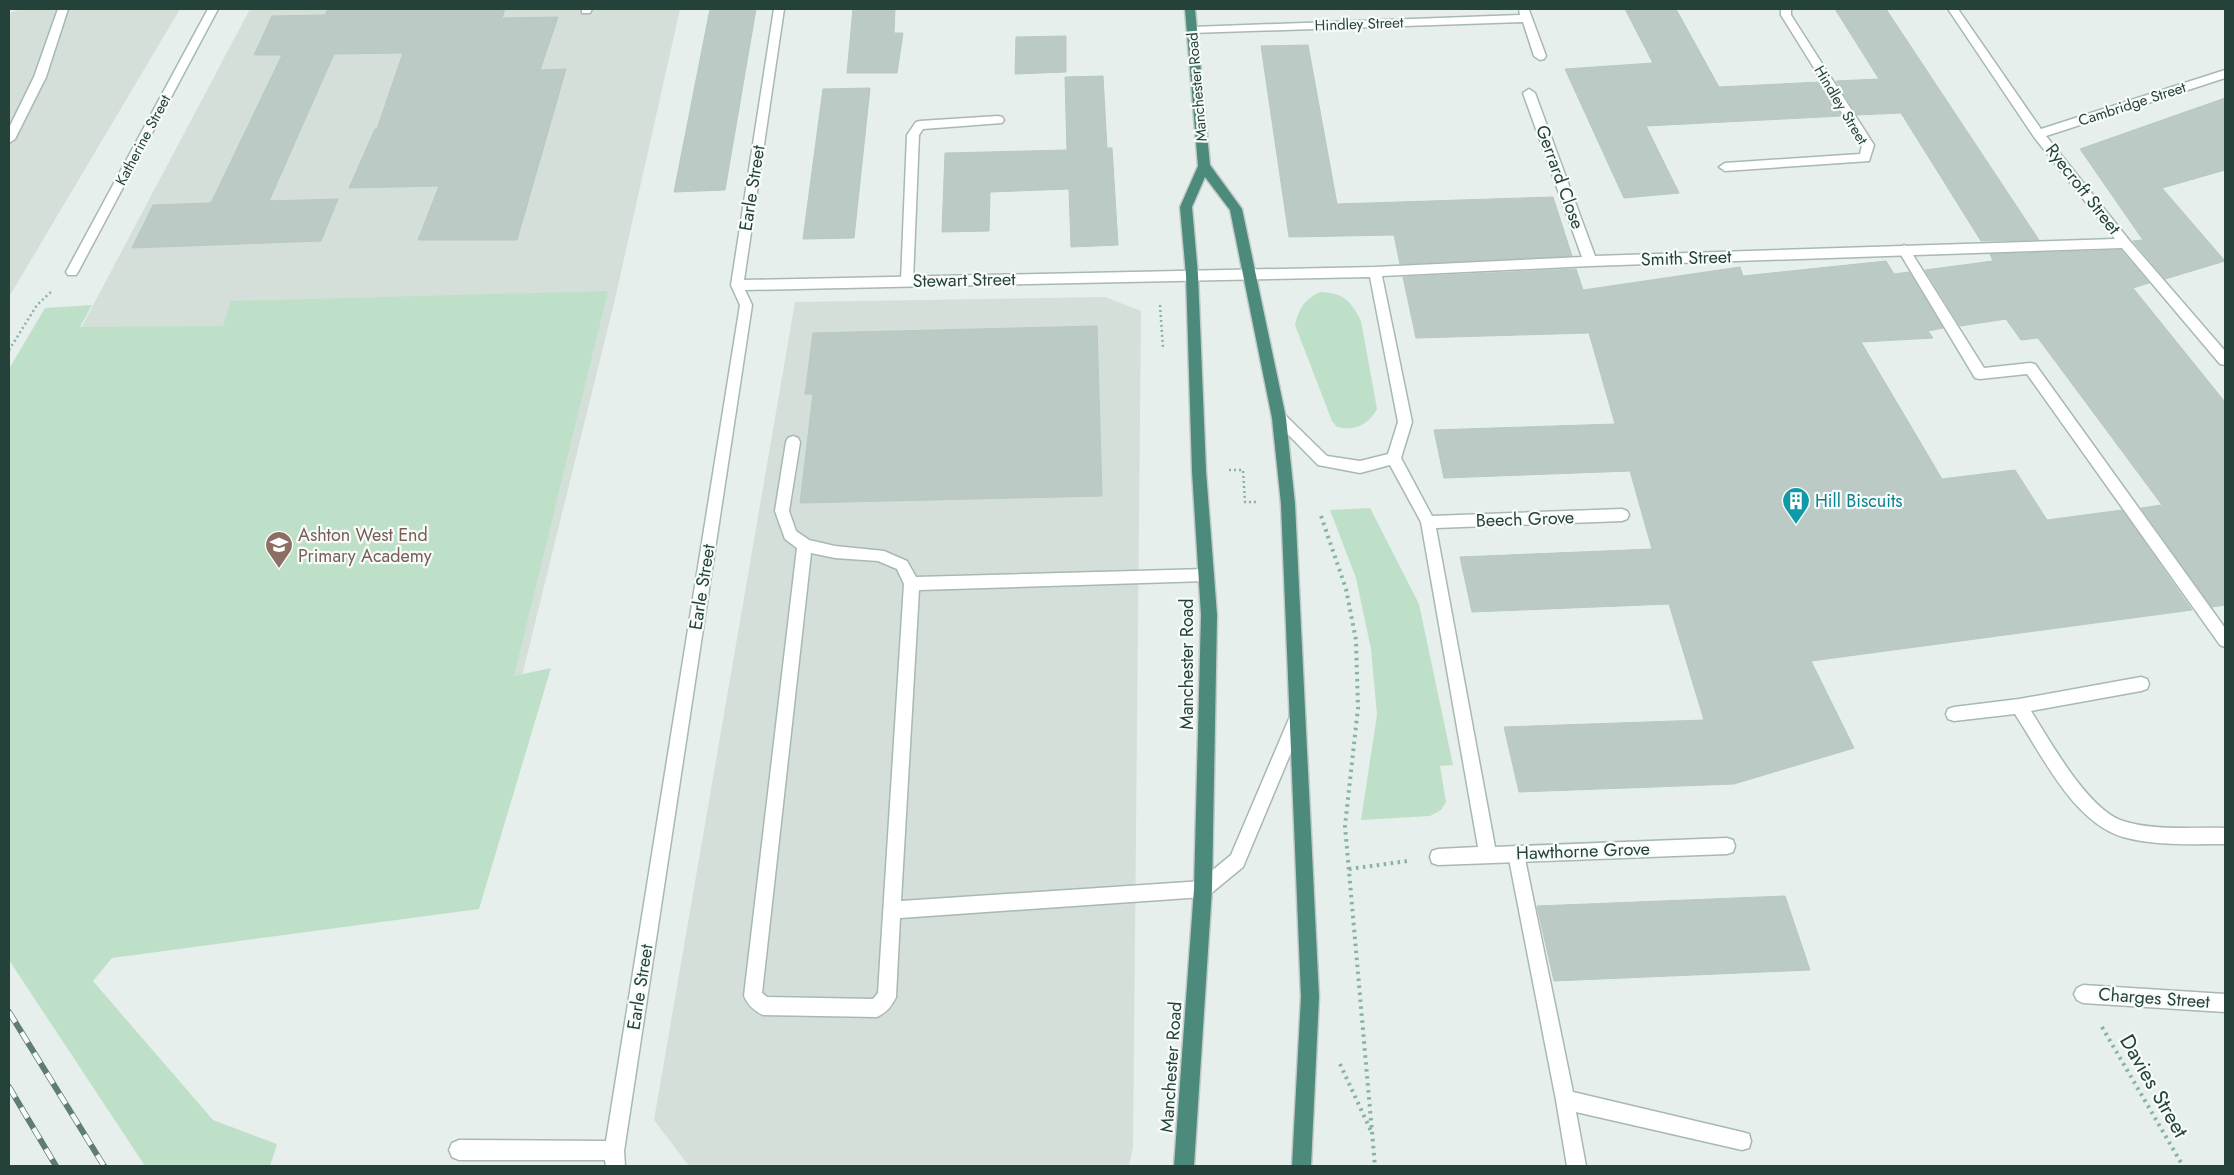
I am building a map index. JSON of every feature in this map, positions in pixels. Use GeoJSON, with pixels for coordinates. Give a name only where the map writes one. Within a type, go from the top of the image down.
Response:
{"type":"FeatureCollection","features":[{"type":"Feature","properties":{"kind":"highway","name":"Manchester Road"},"geometry":{"type":"LineString","coordinates":[[1184,1166],[1204,889],[1209,615],[1199,471],[1192,275],[1186,207],[1204,166],[1190,9]]}},
{"type":"Feature","properties":{"kind":"highway","name":"Manchester Road"},"geometry":{"type":"LineString","coordinates":[[1204,166],[1236,209],[1279,418],[1288,504],[1310,997],[1302,1166]]}},
{"type":"Feature","properties":{"kind":"street"},"geometry":{"type":"LineString","coordinates":[[9,139],[40,77],[63,9]]}},
{"type":"Feature","properties":{"kind":"street","name":"Katherine Street"},"geometry":{"type":"LineString","coordinates":[[72,272],[213,9]]}},
{"type":"Feature","properties":{"kind":"street","name":"Earle Street"},"geometry":{"type":"LineString","coordinates":[[615,1159],[746,305],[737,285],[779,9]]}},
{"type":"Feature","properties":{"kind":"street","name":"Hindley Street"},"geometry":{"type":"LineString","coordinates":[[1725,167],[1865,158],[1868,145],[1786,15],[1786,9]]}},
{"type":"Feature","properties":{"kind":"street","name":"Ryecroft Street"},"geometry":{"type":"LineString","coordinates":[[1953,9],[2038,134],[2125,243],[2225,360]]}},
{"type":"Feature","properties":{"kind":"street"},"geometry":{"type":"LineString","coordinates":[[1525,13],[1540,56]]}},
{"type":"Feature","properties":{"kind":"street","name":"Hindley Street"},"geometry":{"type":"LineString","coordinates":[[1192,30],[1525,13]]}},
{"type":"Feature","properties":{"kind":"street","name":"Cambridge Street"},"geometry":{"type":"LineString","coordinates":[[2038,134],[2225,74]]}},
{"type":"Feature","properties":{"kind":"street","name":"Gerrard Close"},"geometry":{"type":"LineString","coordinates":[[1530,93],[1590,261]]}},
{"type":"Feature","properties":{"kind":"street"},"geometry":{"type":"LineString","coordinates":[[907,281],[913,134],[920,125],[998,120]]}},
{"type":"Feature","properties":{"kind":"street","name":"Smith Street"},"geometry":{"type":"LineString","coordinates":[[1248,273],[1375,272],[1590,261],[2125,243]]}},
{"type":"Feature","properties":{"kind":"street"},"geometry":{"type":"LineString","coordinates":[[1904,250],[1980,374],[2030,368],[2225,640]]}},
{"type":"Feature","properties":{"kind":"street"},"geometry":{"type":"LineString","coordinates":[[1375,272],[1405,422],[1394,458],[1428,522],[1488,855]]}},
{"type":"Feature","properties":{"kind":"street","name":"Stewart Street"},"geometry":{"type":"LineString","coordinates":[[737,285],[1248,273]]}},
{"type":"Feature","properties":{"kind":"street"},"geometry":{"type":"LineString","coordinates":[[1279,418],[1323,461],[1360,467],[1394,458]]}},
{"type":"Feature","properties":{"kind":"street"},"geometry":{"type":"LineString","coordinates":[[793,442],[782,511],[790,535],[805,546],[835,552],[879,555],[902,565],[912,584],[887,997],[877,1008],[763,1006],[753,996],[805,546]]}},
{"type":"Feature","properties":{"kind":"street","name":"Beech Grove"},"geometry":{"type":"LineString","coordinates":[[1428,522],[1622,515]]}},
{"type":"Feature","properties":{"kind":"street"},"geometry":{"type":"LineString","coordinates":[[912,584],[1206,575]]}},
{"type":"Feature","properties":{"kind":"street"},"geometry":{"type":"LineString","coordinates":[[1954,714],[2019,706],[2141,684]]}},
{"type":"Feature","properties":{"kind":"street"},"geometry":{"type":"LineString","coordinates":[[2019,706],[2072,787],[2091,811],[2113,825],[2137,832],[2225,836]]}},
{"type":"Feature","properties":{"kind":"street"},"geometry":{"type":"LineString","coordinates":[[893,910],[1204,889],[1237,861],[1297,718]]}},
{"type":"Feature","properties":{"kind":"street","name":"Hawthorne Grove"},"geometry":{"type":"LineString","coordinates":[[1438,857],[1727,846]]}},
{"type":"Feature","properties":{"kind":"street"},"geometry":{"type":"LineString","coordinates":[[1516,854],[1565,1100],[1576,1166]]}},
{"type":"Feature","properties":{"kind":"street","name":"Charges Street"},"geometry":{"type":"LineString","coordinates":[[2083,994],[2225,1003]]}},
{"type":"Feature","properties":{"kind":"street"},"geometry":{"type":"LineString","coordinates":[[1565,1100],[1742,1141]]}},
{"type":"Feature","properties":{"kind":"street"},"geometry":{"type":"LineString","coordinates":[[459,1150],[615,1159]]}},
{"type":"Feature","properties":{"kind":"path"},"geometry":{"type":"LineString","coordinates":[[9,350],[37,305],[72,272]]}},
{"type":"Feature","properties":{"kind":"path"},"geometry":{"type":"LineString","coordinates":[[1159,300],[1163,357]]}},
{"type":"Feature","properties":{"kind":"path"},"geometry":{"type":"LineString","coordinates":[[1199,471],[1243,470],[1245,502],[1317,505],[1346,589],[1356,640],[1358,708],[1345,826],[1375,1166]]}},
{"type":"Feature","properties":{"kind":"path"},"geometry":{"type":"LineString","coordinates":[[1348,869],[1438,857]]}},
{"type":"Feature","properties":{"kind":"path","name":"Davies Street"},"geometry":{"type":"LineString","coordinates":[[2083,994],[2183,1166]]}},
{"type":"Feature","properties":{"kind":"shaded area"},"geometry":{"type":"Polygon","coordinates":[[[22,9],[180,9],[9,297],[9,13],[22,9]]]}},
{"type":"Feature","properties":{"kind":"shaded area","name":"Ashton West End Primary Academy"},"geometry":{"type":"Polygon","coordinates":[[[250,9],[680,9],[615,299],[473,874],[9,788],[9,464],[250,9]]]}},
{"type":"Feature","properties":{"kind":"shaded area"},"geometry":{"type":"Polygon","coordinates":[[[1105,297],[1141,311],[1133,1147],[1129,1166],[689,1166],[654,1120],[795,302],[1105,297]]]}},
{"type":"Feature","properties":{"kind":"green space","name":"Ashton West End Primary Academy"},"geometry":{"type":"Polygon","coordinates":[[[608,291],[514,676],[551,668],[479,909],[112,958],[93,981],[213,1120],[277,1144],[270,1166],[145,1166],[9,960],[9,369],[45,308],[92,305],[80,327],[223,326],[231,301],[608,291]]]}},
{"type":"Feature","properties":{"kind":"green space"},"geometry":{"type":"Polygon","coordinates":[[[1320,292],[1341,296],[1350,303],[1361,321],[1377,409],[1360,426],[1350,428],[1337,427],[1332,421],[1295,325],[1303,305],[1320,292]]]}},
{"type":"Feature","properties":{"kind":"green space"},"geometry":{"type":"Polygon","coordinates":[[[1370,508],[1419,604],[1453,765],[1440,766],[1446,802],[1441,810],[1430,816],[1361,820],[1377,715],[1371,649],[1356,578],[1330,510],[1370,508]]]}},
{"type":"Feature","properties":{"kind":"building"},"geometry":{"type":"Polygon","coordinates":[[[328,9],[505,9],[502,18],[558,17],[540,70],[566,69],[517,240],[418,240],[439,186],[349,188],[375,129],[377,129],[403,53],[334,54],[269,201],[338,199],[321,241],[132,248],[153,205],[211,203],[282,55],[254,55],[272,16],[325,15],[328,9]]]}},
{"type":"Feature","properties":{"kind":"building"},"geometry":{"type":"Polygon","coordinates":[[[710,9],[756,9],[725,190],[674,192],[710,9]]]}},
{"type":"Feature","properties":{"kind":"building"},"geometry":{"type":"Polygon","coordinates":[[[853,9],[895,9],[894,33],[903,33],[897,73],[847,73],[853,9]]]}},
{"type":"Feature","properties":{"kind":"building"},"geometry":{"type":"Polygon","coordinates":[[[1625,9],[1676,9],[1719,87],[1821,82],[1842,116],[1646,126],[1679,193],[1624,198],[1565,69],[1653,63],[1625,9]]]}},
{"type":"Feature","properties":{"kind":"building"},"geometry":{"type":"Polygon","coordinates":[[[1835,9],[1886,9],[2039,240],[1981,241],[1901,113],[1857,115],[1836,81],[1879,79],[1835,9]]]}},
{"type":"Feature","properties":{"kind":"building"},"geometry":{"type":"Polygon","coordinates":[[[1066,36],[1066,72],[1015,74],[1016,37],[1066,36]]]}},
{"type":"Feature","properties":{"kind":"building"},"geometry":{"type":"Polygon","coordinates":[[[1308,45],[1337,204],[1553,197],[1572,256],[1400,264],[1394,235],[1289,237],[1261,46],[1308,45]]]}},
{"type":"Feature","properties":{"kind":"building"},"geometry":{"type":"Polygon","coordinates":[[[1103,76],[1107,148],[1112,148],[1118,245],[1071,247],[1069,189],[990,192],[989,231],[942,232],[945,153],[1067,150],[1065,77],[1103,76]]]}},
{"type":"Feature","properties":{"kind":"building"},"geometry":{"type":"Polygon","coordinates":[[[870,88],[854,238],[803,239],[823,89],[870,88]]]}},
{"type":"Feature","properties":{"kind":"building"},"geometry":{"type":"Polygon","coordinates":[[[2225,98],[2225,170],[2162,188],[2225,261],[2165,279],[2133,241],[2143,240],[2080,149],[2225,98]]]}},
{"type":"Feature","properties":{"kind":"building"},"geometry":{"type":"Polygon","coordinates":[[[2121,250],[2149,283],[2133,288],[2225,402],[2225,605],[2212,607],[2141,508],[2162,505],[2038,338],[2021,340],[2006,319],[1960,326],[1925,270],[1993,261],[1990,254],[2121,250]]]}},
{"type":"Feature","properties":{"kind":"building","name":"Hill Biscuits"},"geometry":{"type":"Polygon","coordinates":[[[1886,261],[1894,274],[1909,272],[1943,328],[1928,331],[1933,338],[1861,342],[1942,479],[2015,470],[2047,520],[2122,510],[2192,610],[1811,661],[1854,748],[1734,784],[1519,792],[1504,727],[1704,720],[1669,604],[1472,612],[1460,557],[1652,549],[1630,471],[1444,478],[1434,430],[1615,424],[1589,333],[1416,338],[1403,277],[1576,269],[1583,290],[1740,267],[1743,276],[1886,261]]]}},
{"type":"Feature","properties":{"kind":"building"},"geometry":{"type":"Polygon","coordinates":[[[1097,326],[1102,496],[800,503],[813,394],[805,394],[813,333],[1097,326]]]}},
{"type":"Feature","properties":{"kind":"building"},"geometry":{"type":"Polygon","coordinates":[[[1785,896],[1810,970],[1554,981],[1537,906],[1785,896]]]}},
{"type":"Feature","properties":{"kind":"railway"},"geometry":{"type":"LineString","coordinates":[[9,1012],[104,1166]]}},
{"type":"Feature","properties":{"kind":"railway"},"geometry":{"type":"LineString","coordinates":[[9,1087],[56,1166]]}},
{"type":"Feature","properties":{"kind":"place","name":"Hill Biscuits"},"geometry":{"type":"Point","coordinates":[1796,525]}},
{"type":"Feature","properties":{"kind":"place","name":"Ashton West End Primary Academy"},"geometry":{"type":"Point","coordinates":[279,569]}}]}
